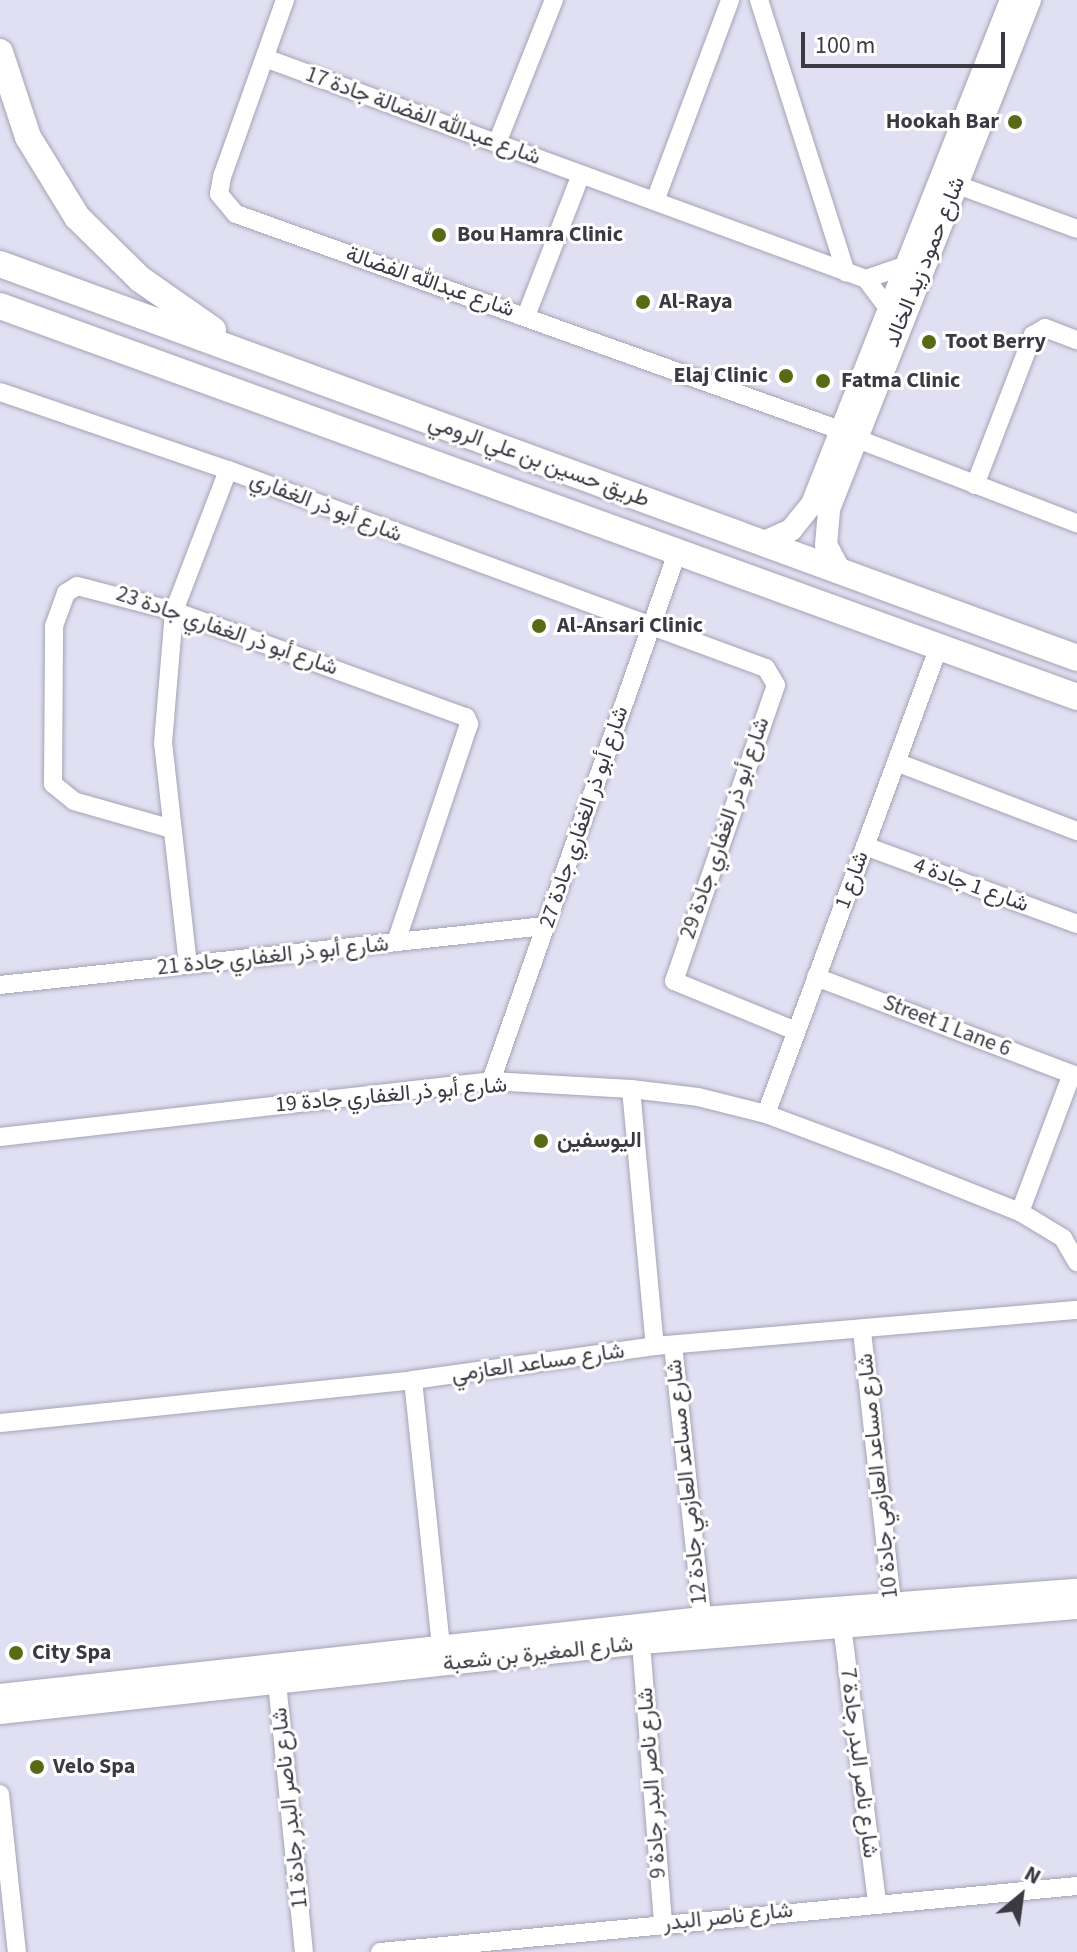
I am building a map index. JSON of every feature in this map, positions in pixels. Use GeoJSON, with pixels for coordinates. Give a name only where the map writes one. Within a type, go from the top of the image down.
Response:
{"type":"FeatureCollection","features":[{"type":"Feature","properties":{"kind":"highway"},"geometry":{"type":"LineString","coordinates":[[0,52],[28,137],[77,217],[105,248],[174,305],[271,364]]}},
{"type":"Feature","properties":{"kind":"highway","name":"طريق حسين بن علي الرومي"},"geometry":{"type":"LineString","coordinates":[[0,264],[1077,658]]}},
{"type":"Feature","properties":{"kind":"highway","name":"طريق حسين بن علي الرومي"},"geometry":{"type":"LineString","coordinates":[[0,306],[1077,697]]}},
{"type":"Feature","properties":{"kind":"highway"},"geometry":{"type":"LineString","coordinates":[[0,323],[272,405]]}},
{"type":"Feature","properties":{"kind":"main road","name":"شارع حمود زيد الخالد"},"geometry":{"type":"LineString","coordinates":[[764,542],[791,530],[806,514],[848,434],[947,181],[1011,0]]}},
{"type":"Feature","properties":{"kind":"main road","name":"شارع حمود زيد الخالد"},"geometry":{"type":"LineString","coordinates":[[839,569],[826,545],[825,527],[848,434],[887,307],[903,266],[947,181],[1030,0]]}},
{"type":"Feature","properties":{"kind":"main road","name":"شارع المغيرة بن شعبة"},"geometry":{"type":"LineString","coordinates":[[0,1695],[842,1625],[893,1611],[1077,1590]]}},
{"type":"Feature","properties":{"kind":"main road","name":"شارع المغيرة بن شعبة"},"geometry":{"type":"LineString","coordinates":[[0,1713],[441,1646],[702,1618],[1077,1608]]}},
{"type":"Feature","properties":{"kind":"street","name":"شارع عبدالله الفضالة"},"geometry":{"type":"LineString","coordinates":[[285,0],[222,177],[223,203],[236,214],[848,434],[1077,523]]}},
{"type":"Feature","properties":{"kind":"street"},"geometry":{"type":"LineString","coordinates":[[497,143],[554,0]]}},
{"type":"Feature","properties":{"kind":"street"},"geometry":{"type":"LineString","coordinates":[[655,201],[730,0]]}},
{"type":"Feature","properties":{"kind":"street"},"geometry":{"type":"LineString","coordinates":[[759,0],[846,272]]}},
{"type":"Feature","properties":{"kind":"street","name":"شارع عبدالله الفضالة جادة 17"},"geometry":{"type":"LineString","coordinates":[[265,58],[866,279]]}},
{"type":"Feature","properties":{"kind":"street"},"geometry":{"type":"LineString","coordinates":[[526,316],[581,174]]}},
{"type":"Feature","properties":{"kind":"street"},"geometry":{"type":"LineString","coordinates":[[947,181],[1077,229]]}},
{"type":"Feature","properties":{"kind":"street"},"geometry":{"type":"LineString","coordinates":[[887,307],[866,279],[903,266]]}},
{"type":"Feature","properties":{"kind":"street"},"geometry":{"type":"LineString","coordinates":[[975,485],[1033,335],[1045,328],[1077,340]]}},
{"type":"Feature","properties":{"kind":"street","name":"شارع أبو ذر الغفاري"},"geometry":{"type":"LineString","coordinates":[[0,392],[228,470],[652,626]]}},
{"type":"Feature","properties":{"kind":"street"},"geometry":{"type":"LineString","coordinates":[[188,965],[163,743],[174,611],[228,470]]}},
{"type":"Feature","properties":{"kind":"street","name":"شارع أبو ذر الغفاري جادة 27"},"geometry":{"type":"LineString","coordinates":[[491,1081],[677,553]]}},
{"type":"Feature","properties":{"kind":"street","name":"شارع أبو ذر الغفاري جادة 23"},"geometry":{"type":"LineString","coordinates":[[172,829],[74,801],[53,784],[54,626],[66,593],[77,586],[174,611],[466,717],[469,724],[396,942]]}},
{"type":"Feature","properties":{"kind":"street","name":"شارع أبو ذر الغفاري جادة 29"},"geometry":{"type":"LineString","coordinates":[[652,626],[766,668],[775,676],[674,981],[796,1031]]}},
{"type":"Feature","properties":{"kind":"street","name":"شارع 1"},"geometry":{"type":"LineString","coordinates":[[766,1114],[939,647]]}},
{"type":"Feature","properties":{"kind":"street"},"geometry":{"type":"LineString","coordinates":[[896,762],[1077,831]]}},
{"type":"Feature","properties":{"kind":"street","name":"شارع 1 جادة 4"},"geometry":{"type":"LineString","coordinates":[[865,846],[1077,924]]}},
{"type":"Feature","properties":{"kind":"street","name":"شارع أبو ذر الغفاري جادة 21"},"geometry":{"type":"LineString","coordinates":[[0,985],[545,926]]}},
{"type":"Feature","properties":{"kind":"street","name":"Street 1 Lane 6"},"geometry":{"type":"LineString","coordinates":[[816,977],[1075,1075]]}},
{"type":"Feature","properties":{"kind":"street"},"geometry":{"type":"LineString","coordinates":[[1020,1212],[1075,1075]]}},
{"type":"Feature","properties":{"kind":"street","name":"شارع أبو ذر الغفاري جادة 19"},"geometry":{"type":"LineString","coordinates":[[0,1137],[491,1081],[631,1089],[698,1097],[766,1114],[1020,1212],[1063,1238],[1077,1262]]}},
{"type":"Feature","properties":{"kind":"street","name":"شارع مساعد العازمي جادة 12"},"geometry":{"type":"LineString","coordinates":[[631,1089],[702,1618]]}},
{"type":"Feature","properties":{"kind":"street","name":"شارع مساعد العازمي"},"geometry":{"type":"LineString","coordinates":[[0,1423],[413,1380],[664,1346],[1077,1310]]}},
{"type":"Feature","properties":{"kind":"street","name":"شارع مساعد العازمي جادة 10"},"geometry":{"type":"LineString","coordinates":[[862,1331],[893,1611]]}},
{"type":"Feature","properties":{"kind":"street"},"geometry":{"type":"LineString","coordinates":[[413,1380],[441,1646]]}},
{"type":"Feature","properties":{"kind":"street","name":"شارع ناصر البدر جادة 7"},"geometry":{"type":"LineString","coordinates":[[842,1625],[877,1901]]}},
{"type":"Feature","properties":{"kind":"street","name":"شارع ناصر البدر جادة 9"},"geometry":{"type":"LineString","coordinates":[[641,1643],[663,1924]]}},
{"type":"Feature","properties":{"kind":"street","name":"شارع ناصر البدر جادة 11"},"geometry":{"type":"LineString","coordinates":[[276,1673],[304,1952]]}},
{"type":"Feature","properties":{"kind":"street"},"geometry":{"type":"LineString","coordinates":[[0,1794],[17,1952]]}},
{"type":"Feature","properties":{"kind":"street","name":"شارع ناصر البدر"},"geometry":{"type":"LineString","coordinates":[[380,1952],[464,1947],[877,1901],[1077,1886]]}},
{"type":"Feature","properties":{"kind":"place","name":"Hookah Bar"},"geometry":{"type":"Point","coordinates":[1015,122]}},
{"type":"Feature","properties":{"kind":"place","name":"Bou Hamra Clinic"},"geometry":{"type":"Point","coordinates":[439,235]}},
{"type":"Feature","properties":{"kind":"place","name":"Al-Raya"},"geometry":{"type":"Point","coordinates":[643,302]}},
{"type":"Feature","properties":{"kind":"place","name":"Toot Berry"},"geometry":{"type":"Point","coordinates":[929,342]}},
{"type":"Feature","properties":{"kind":"place","name":"Elaj Clinic"},"geometry":{"type":"Point","coordinates":[786,376]}},
{"type":"Feature","properties":{"kind":"place","name":"Fatma Clinic"},"geometry":{"type":"Point","coordinates":[823,381]}},
{"type":"Feature","properties":{"kind":"place","name":"Al-Ansari Clinic"},"geometry":{"type":"Point","coordinates":[539,626]}},
{"type":"Feature","properties":{"kind":"place","name":"اليوسفين"},"geometry":{"type":"Point","coordinates":[541,1141]}},
{"type":"Feature","properties":{"kind":"place","name":"City Spa"},"geometry":{"type":"Point","coordinates":[16,1653]}},
{"type":"Feature","properties":{"kind":"place","name":"Velo Spa"},"geometry":{"type":"Point","coordinates":[37,1767]}}]}
